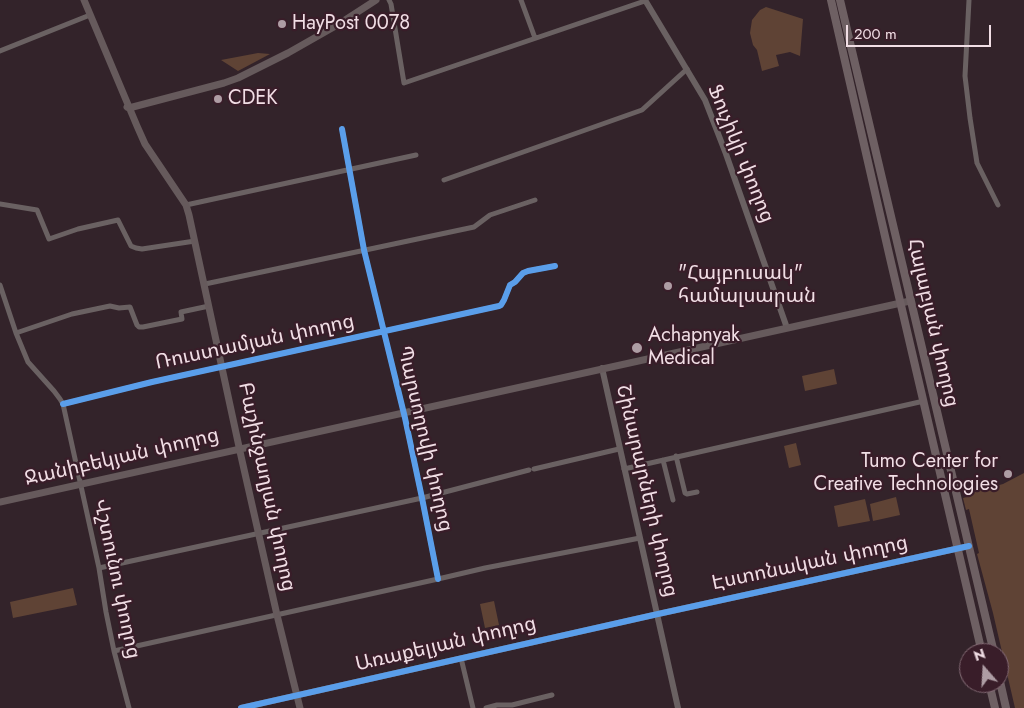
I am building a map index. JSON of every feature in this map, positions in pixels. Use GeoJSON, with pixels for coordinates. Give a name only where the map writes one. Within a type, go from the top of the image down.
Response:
{"type":"FeatureCollection","features":[{"type":"Feature","properties":{"kind":"main road","name":"Բաշինջաղյան փողոց"},"geometry":{"type":"LineString","coordinates":[[80,0],[89,16]]}},
{"type":"Feature","properties":{"kind":"main road","name":"Բաշինջաղյան փողոց"},"geometry":{"type":"LineString","coordinates":[[84,0],[89,16],[145,144],[186,205],[259,534],[300,708]]}},
{"type":"Feature","properties":{"kind":"main road"},"geometry":{"type":"LineString","coordinates":[[128,108],[238,78],[288,53],[374,0]]}},
{"type":"Feature","properties":{"kind":"main road","name":"Հալաբյան փողոց"},"geometry":{"type":"LineString","coordinates":[[831,0],[895,237],[992,643]]}},
{"type":"Feature","properties":{"kind":"main road","name":"Հալաբյան փողոց"},"geometry":{"type":"LineString","coordinates":[[840,0],[885,238],[980,643]]}},
{"type":"Feature","properties":{"kind":"main road"},"geometry":{"type":"LineString","coordinates":[[885,238],[891,241],[895,237]]}},
{"type":"Feature","properties":{"kind":"main road","name":"Ջանիբեկյան փողոց"},"geometry":{"type":"LineString","coordinates":[[0,502],[910,301]]}},
{"type":"Feature","properties":{"kind":"main road"},"geometry":{"type":"LineString","coordinates":[[991,693],[995,708]]}},
{"type":"Feature","properties":{"kind":"main road"},"geometry":{"type":"LineString","coordinates":[[1003,693],[1006,708]]}},
{"type":"Feature","properties":{"kind":"street"},"geometry":{"type":"LineString","coordinates":[[389,0],[404,83],[645,0]]}},
{"type":"Feature","properties":{"kind":"street"},"geometry":{"type":"LineString","coordinates":[[521,0],[535,38]]}},
{"type":"Feature","properties":{"kind":"street","name":"Ֆուչիկի փողոց"},"geometry":{"type":"LineString","coordinates":[[645,0],[705,100],[787,328]]}},
{"type":"Feature","properties":{"kind":"street"},"geometry":{"type":"LineString","coordinates":[[969,0],[966,76],[970,118],[978,163],[998,205]]}},
{"type":"Feature","properties":{"kind":"street"},"geometry":{"type":"LineString","coordinates":[[0,51],[89,16]]}},
{"type":"Feature","properties":{"kind":"street"},"geometry":{"type":"LineString","coordinates":[[444,180],[642,110],[687,69]]}},
{"type":"Feature","properties":{"kind":"street","name":"Պարսողովի փողոց"},"geometry":{"type":"LineString","coordinates":[[342,129],[364,250],[403,412],[438,579]]}},
{"type":"Feature","properties":{"kind":"street"},"geometry":{"type":"LineString","coordinates":[[186,205],[416,155]]}},
{"type":"Feature","properties":{"kind":"street"},"geometry":{"type":"LineString","coordinates":[[205,284],[474,227],[490,215],[535,200]]}},
{"type":"Feature","properties":{"kind":"street"},"geometry":{"type":"LineString","coordinates":[[0,204],[37,210],[48,239],[78,229],[118,220],[131,246],[136,248],[142,249],[195,241]]}},
{"type":"Feature","properties":{"kind":"street","name":"Ռուստամյան փողոց"},"geometry":{"type":"LineString","coordinates":[[63,404],[499,306],[504,300],[510,285],[526,272],[555,266]]}},
{"type":"Feature","properties":{"kind":"street","name":"Վշտունու փողոց"},"geometry":{"type":"LineString","coordinates":[[0,285],[28,362],[63,404],[99,568],[114,651],[129,708]]}},
{"type":"Feature","properties":{"kind":"street"},"geometry":{"type":"LineString","coordinates":[[16,333],[73,314],[110,306],[119,308],[127,306],[131,308],[137,325],[143,327],[182,319],[181,312],[209,306]]}},
{"type":"Feature","properties":{"kind":"street","name":"Շինարարների փողոց"},"geometry":{"type":"LineString","coordinates":[[602,368],[678,708]]}},
{"type":"Feature","properties":{"kind":"street"},"geometry":{"type":"LineString","coordinates":[[624,469],[924,401]]}},
{"type":"Feature","properties":{"kind":"street"},"geometry":{"type":"LineString","coordinates":[[99,568],[422,498],[531,469],[619,449]]}},
{"type":"Feature","properties":{"kind":"street"},"geometry":{"type":"LineString","coordinates":[[676,456],[685,492],[687,494],[698,492]]}},
{"type":"Feature","properties":{"kind":"street"},"geometry":{"type":"LineString","coordinates":[[663,460],[673,500]]}},
{"type":"Feature","properties":{"kind":"street"},"geometry":{"type":"LineString","coordinates":[[114,651],[485,568],[640,538]]}},
{"type":"Feature","properties":{"kind":"street","name":"Էստոնական փողոց"},"geometry":{"type":"LineString","coordinates":[[658,614],[969,546]]}},
{"type":"Feature","properties":{"kind":"street","name":"Առաքելյան փողոց"},"geometry":{"type":"LineString","coordinates":[[241,708],[658,614]]}},
{"type":"Feature","properties":{"kind":"street"},"geometry":{"type":"LineString","coordinates":[[461,658],[473,708]]}},
{"type":"Feature","properties":{"kind":"street"},"geometry":{"type":"LineString","coordinates":[[486,708],[512,705],[552,695]]}},
{"type":"Feature","properties":{"kind":"shaded area"},"geometry":{"type":"Polygon","coordinates":[[[766,7],[803,19],[800,56],[790,52],[776,55],[779,66],[762,71],[757,50],[753,45],[750,33],[752,20],[760,10],[766,7]]]}},
{"type":"Feature","properties":{"kind":"shaded area"},"geometry":{"type":"Polygon","coordinates":[[[258,53],[270,54],[238,71],[221,60],[258,53]]]}},
{"type":"Feature","properties":{"kind":"shaded area"},"geometry":{"type":"Polygon","coordinates":[[[834,369],[837,384],[805,391],[802,376],[834,369]]]}},
{"type":"Feature","properties":{"kind":"shaded area"},"geometry":{"type":"Polygon","coordinates":[[[796,443],[801,465],[789,468],[784,446],[796,443]]]}},
{"type":"Feature","properties":{"kind":"shaded area"},"geometry":{"type":"Polygon","coordinates":[[[1024,473],[1024,708],[1015,708],[1009,682],[1009,643],[1000,643],[977,554],[979,553],[969,509],[966,510],[963,498],[967,497],[966,494],[1003,484],[1024,473]]]}},
{"type":"Feature","properties":{"kind":"shaded area"},"geometry":{"type":"Polygon","coordinates":[[[896,497],[900,515],[873,521],[870,504],[896,497]]]}},
{"type":"Feature","properties":{"kind":"shaded area"},"geometry":{"type":"Polygon","coordinates":[[[865,499],[870,521],[838,527],[834,506],[865,499]]]}},
{"type":"Feature","properties":{"kind":"shaded area"},"geometry":{"type":"Polygon","coordinates":[[[73,588],[77,605],[13,618],[10,602],[73,588]]]}},
{"type":"Feature","properties":{"kind":"shaded area"},"geometry":{"type":"Polygon","coordinates":[[[494,601],[499,625],[485,628],[480,604],[494,601]]]}},
{"type":"Feature","properties":{"kind":"cycle path"},"geometry":{"type":"LineString","coordinates":[[342,129],[364,250],[405,418],[438,579]]}},
{"type":"Feature","properties":{"kind":"cycle path"},"geometry":{"type":"LineString","coordinates":[[63,404],[152,382],[499,306],[504,300],[510,285],[523,273],[555,266]]}},
{"type":"Feature","properties":{"kind":"cycle path"},"geometry":{"type":"LineString","coordinates":[[241,708],[969,546]]}},
{"type":"Feature","properties":{"kind":"place","name":"HayPost 0078"},"geometry":{"type":"Point","coordinates":[282,24]}},
{"type":"Feature","properties":{"kind":"place","name":"CDEK"},"geometry":{"type":"Point","coordinates":[218,99]}},
{"type":"Feature","properties":{"kind":"place","name":"\"Հայբուսակ\" համալսարան"},"geometry":{"type":"Point","coordinates":[668,286]}},
{"type":"Feature","properties":{"kind":"place","name":"Achapnyak Medical"},"geometry":{"type":"Point","coordinates":[637,348]}},
{"type":"Feature","properties":{"kind":"place","name":"Tumo Center for Creative Technologies"},"geometry":{"type":"Point","coordinates":[1008,474]}}]}
